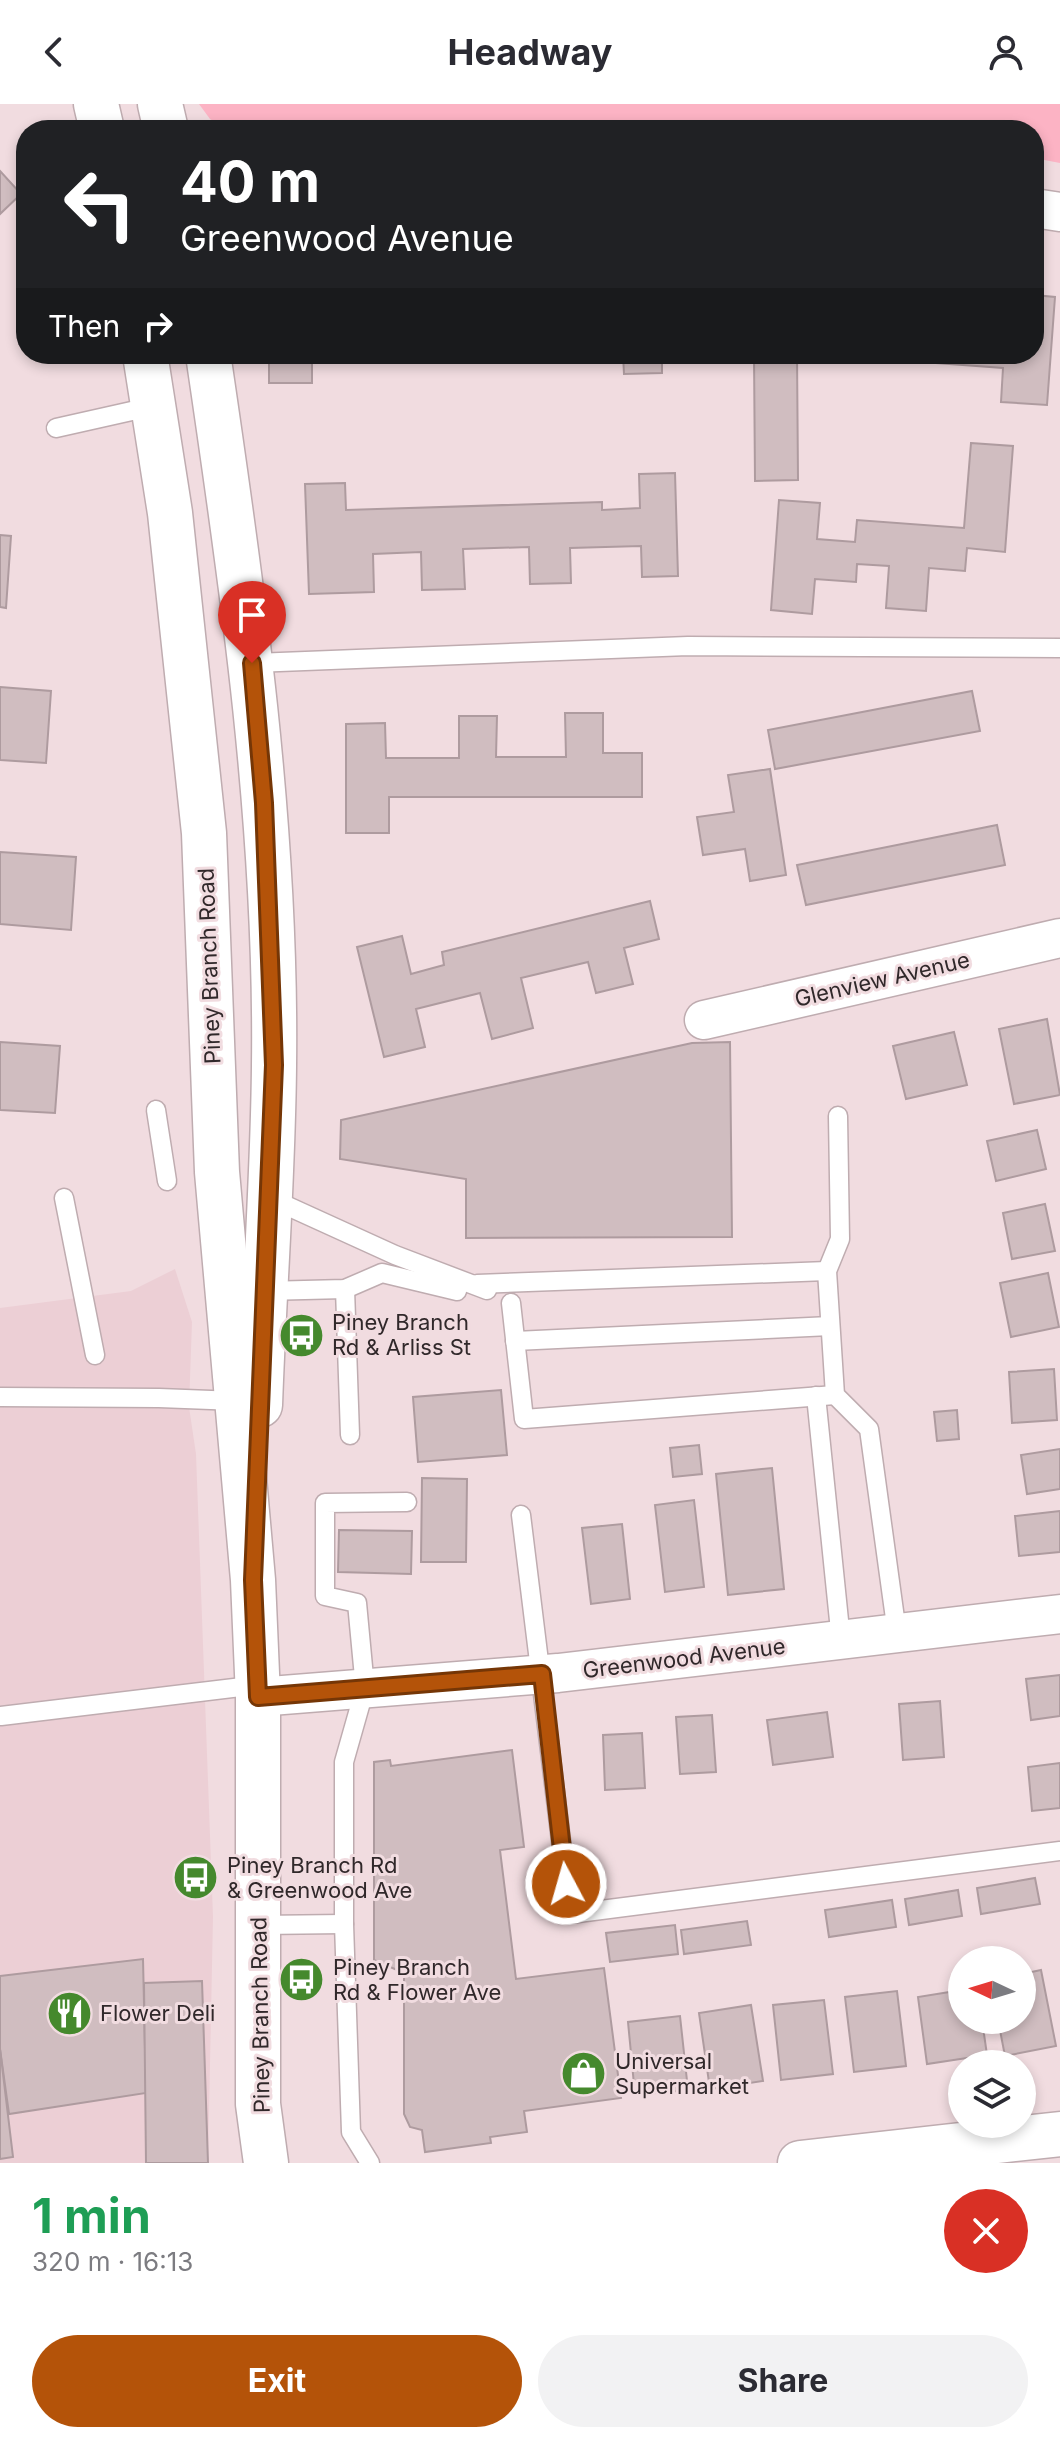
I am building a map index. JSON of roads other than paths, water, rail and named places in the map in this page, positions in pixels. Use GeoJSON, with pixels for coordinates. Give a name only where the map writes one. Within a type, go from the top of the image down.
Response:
{"type":"FeatureCollection","features":[{"type":"Feature","properties":{"kind":"main road","name":"Piney Branch Road"},"geometry":{"type":"LineString","coordinates":[[147,364],[180,600],[202,818],[217,1172],[248,1402],[258,1691],[258,2104],[266,2163]]}},
{"type":"Feature","properties":{"kind":"main road","name":"Piney Branch Road"},"geometry":{"type":"LineString","coordinates":[[209,364],[252,663],[264,803],[273,991],[274,1065],[264,1291],[248,1402]]}},
{"type":"Feature","properties":{"kind":"main road"},"geometry":{"type":"LineString","coordinates":[[217,1172],[270,1181]]}},
{"type":"Feature","properties":{"kind":"main road"},"geometry":{"type":"LineString","coordinates":[[800,2163],[992,2152],[1060,2134]]}},
{"type":"Feature","properties":{"kind":"street","name":"Glenview Avenue"},"geometry":{"type":"LineString","coordinates":[[704,1020],[1060,938]]}},
{"type":"Feature","properties":{"kind":"street","name":"Greenwood Avenue"},"geometry":{"type":"LineString","coordinates":[[258,1691],[365,1688],[542,1674],[1060,1614]]}},
{"type":"Feature","properties":{"kind":"lane"},"geometry":{"type":"LineString","coordinates":[[56,428],[154,406]]}},
{"type":"Feature","properties":{"kind":"lane"},"geometry":{"type":"LineString","coordinates":[[252,663],[688,646],[1060,648]]}},
{"type":"Feature","properties":{"kind":"lane"},"geometry":{"type":"LineString","coordinates":[[156,1110],[167,1181]]}},
{"type":"Feature","properties":{"kind":"lane"},"geometry":{"type":"LineString","coordinates":[[838,1116],[840,1239],[827,1271],[830,1326],[825,1396],[841,1640]]}},
{"type":"Feature","properties":{"kind":"lane"},"geometry":{"type":"LineString","coordinates":[[270,1181],[442,1275],[477,1284],[511,1303]]}},
{"type":"Feature","properties":{"kind":"lane"},"geometry":{"type":"LineString","coordinates":[[64,1198],[95,1355]]}},
{"type":"Feature","properties":{"kind":"lane"},"geometry":{"type":"LineString","coordinates":[[477,1284],[827,1271]]}},
{"type":"Feature","properties":{"kind":"lane"},"geometry":{"type":"LineString","coordinates":[[264,1291],[345,1289],[382,1273],[511,1303]]}},
{"type":"Feature","properties":{"kind":"lane"},"geometry":{"type":"LineString","coordinates":[[345,1289],[350,1435]]}},
{"type":"Feature","properties":{"kind":"lane"},"geometry":{"type":"LineString","coordinates":[[511,1303],[524,1419],[825,1396],[869,1429],[897,1633]]}},
{"type":"Feature","properties":{"kind":"lane"},"geometry":{"type":"LineString","coordinates":[[515,1341],[830,1326]]}},
{"type":"Feature","properties":{"kind":"lane"},"geometry":{"type":"LineString","coordinates":[[0,1397],[248,1402]]}},
{"type":"Feature","properties":{"kind":"lane"},"geometry":{"type":"LineString","coordinates":[[370,2163],[351,2132],[344,1924],[344,1762],[365,1688],[357,1603],[325,1596],[325,1503],[407,1502]]}},
{"type":"Feature","properties":{"kind":"lane"},"geometry":{"type":"LineString","coordinates":[[521,1515],[570,1914],[1060,1851]]}},
{"type":"Feature","properties":{"kind":"lane"},"geometry":{"type":"LineString","coordinates":[[1,1716],[258,1691]]}},
{"type":"Feature","properties":{"kind":"lane"},"geometry":{"type":"LineString","coordinates":[[258,1925],[344,1924]]}},
{"type":"Feature","properties":{"kind":"place","name":"Piney Branch Rd & Arliss St"},"geometry":{"type":"Point","coordinates":[301,1335]}},
{"type":"Feature","properties":{"kind":"place","name":"Piney Branch Rd & Greenwood Ave"},"geometry":{"type":"Point","coordinates":[196,1878]}},
{"type":"Feature","properties":{"kind":"place","name":"Piney Branch Rd & Flower Ave"},"geometry":{"type":"Point","coordinates":[302,1980]}},
{"type":"Feature","properties":{"kind":"place","name":"Flower Deli"},"geometry":{"type":"Point","coordinates":[69,2013]}},
{"type":"Feature","properties":{"kind":"place","name":"Universal Supermarket"},"geometry":{"type":"Point","coordinates":[584,2074]}}]}
